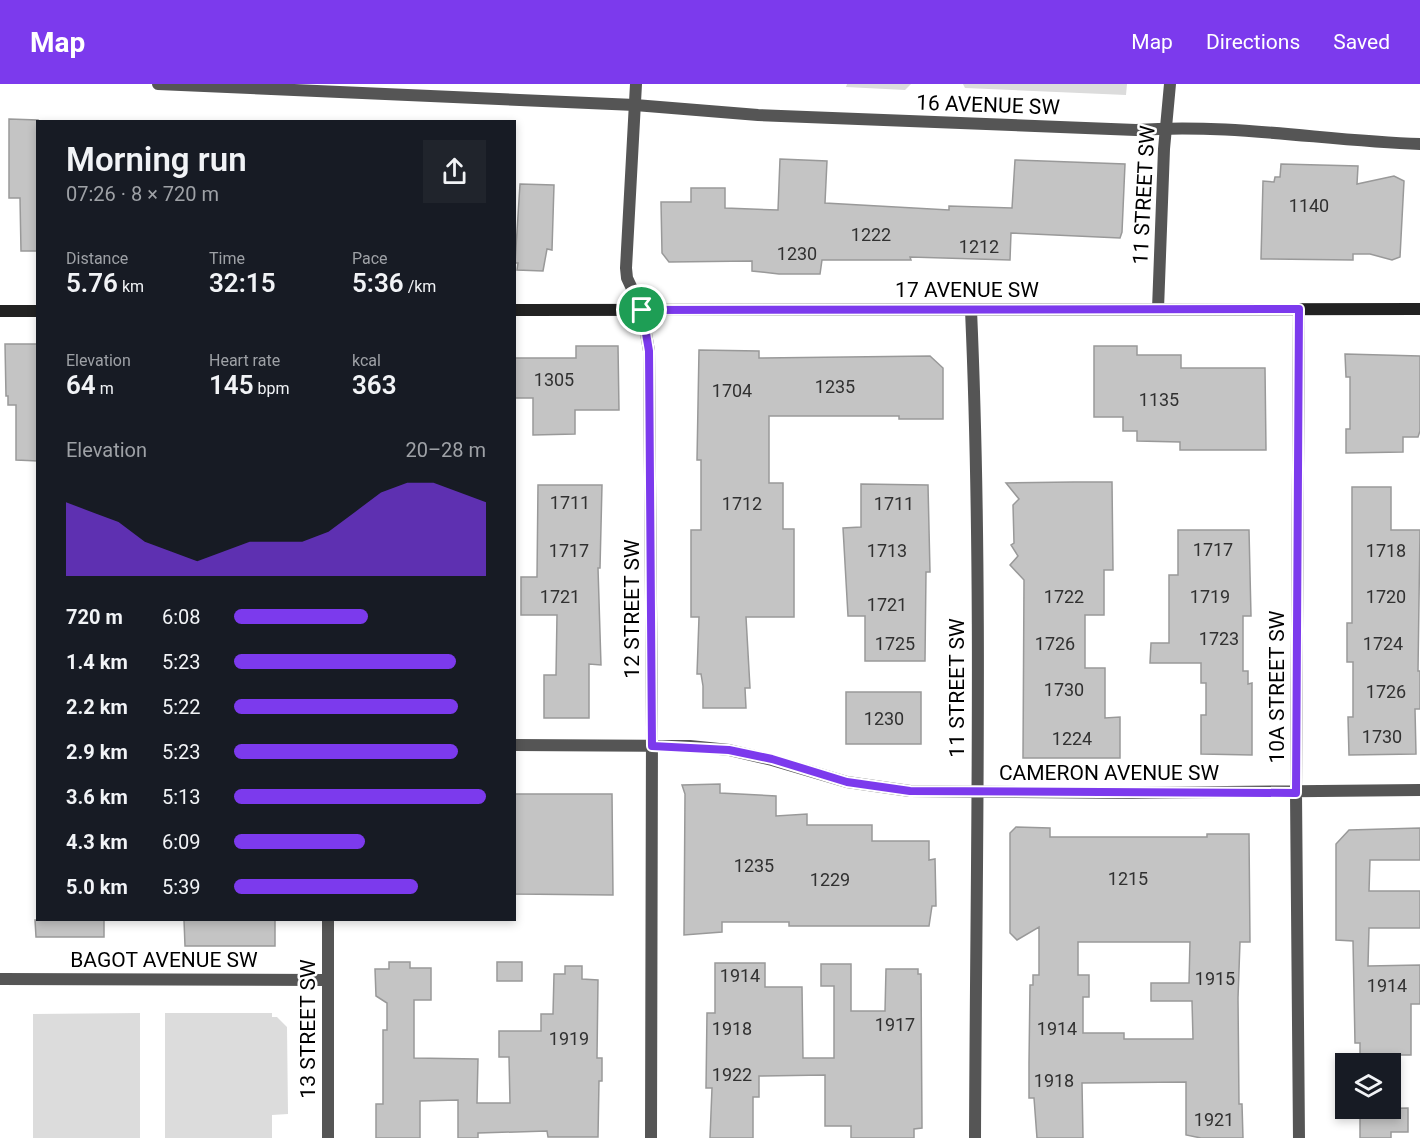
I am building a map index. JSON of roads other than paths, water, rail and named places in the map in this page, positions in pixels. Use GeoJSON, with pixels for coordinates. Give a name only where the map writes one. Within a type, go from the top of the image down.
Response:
{"type":"FeatureCollection","features":[{"type":"Feature","properties":{"kind":"main road","name":"17 AVENUE SW"},"geometry":{"type":"LineString","coordinates":[[516,310],[1420,309]]}},
{"type":"Feature","properties":{"kind":"main road"},"geometry":{"type":"LineString","coordinates":[[0,311],[36,311]]}},
{"type":"Feature","properties":{"kind":"street","name":"16 AVENUE SW"},"geometry":{"type":"LineString","coordinates":[[158,84],[634,105],[793,117],[1136,130],[1167,128],[1278,131],[1351,142],[1420,144]]}},
{"type":"Feature","properties":{"kind":"street","name":"12 STREET SW"},"geometry":{"type":"LineString","coordinates":[[636,84],[626,268],[627,278],[642,310],[649,351],[652,746],[651,1138]]}},
{"type":"Feature","properties":{"kind":"street","name":"11 STREET SW"},"geometry":{"type":"LineString","coordinates":[[1158,309],[1170,84]]}},
{"type":"Feature","properties":{"kind":"street","name":"10A STREET SW"},"geometry":{"type":"LineString","coordinates":[[1299,309],[1296,793],[1299,1138]]}},
{"type":"Feature","properties":{"kind":"street","name":"11 STREET SW"},"geometry":{"type":"LineString","coordinates":[[970,310],[975,384],[977,793],[975,1138]]}},
{"type":"Feature","properties":{"kind":"street","name":"CAMERON AVENUE SW"},"geometry":{"type":"LineString","coordinates":[[516,745],[652,746],[729,750],[772,759],[847,782],[910,791],[1296,793],[1420,790]]}},
{"type":"Feature","properties":{"kind":"street","name":"13 STREET SW"},"geometry":{"type":"LineString","coordinates":[[327,1138],[328,921]]}},
{"type":"Feature","properties":{"kind":"street","name":"BAGOT AVENUE SW"},"geometry":{"type":"LineString","coordinates":[[0,979],[327,980]]}}]}
